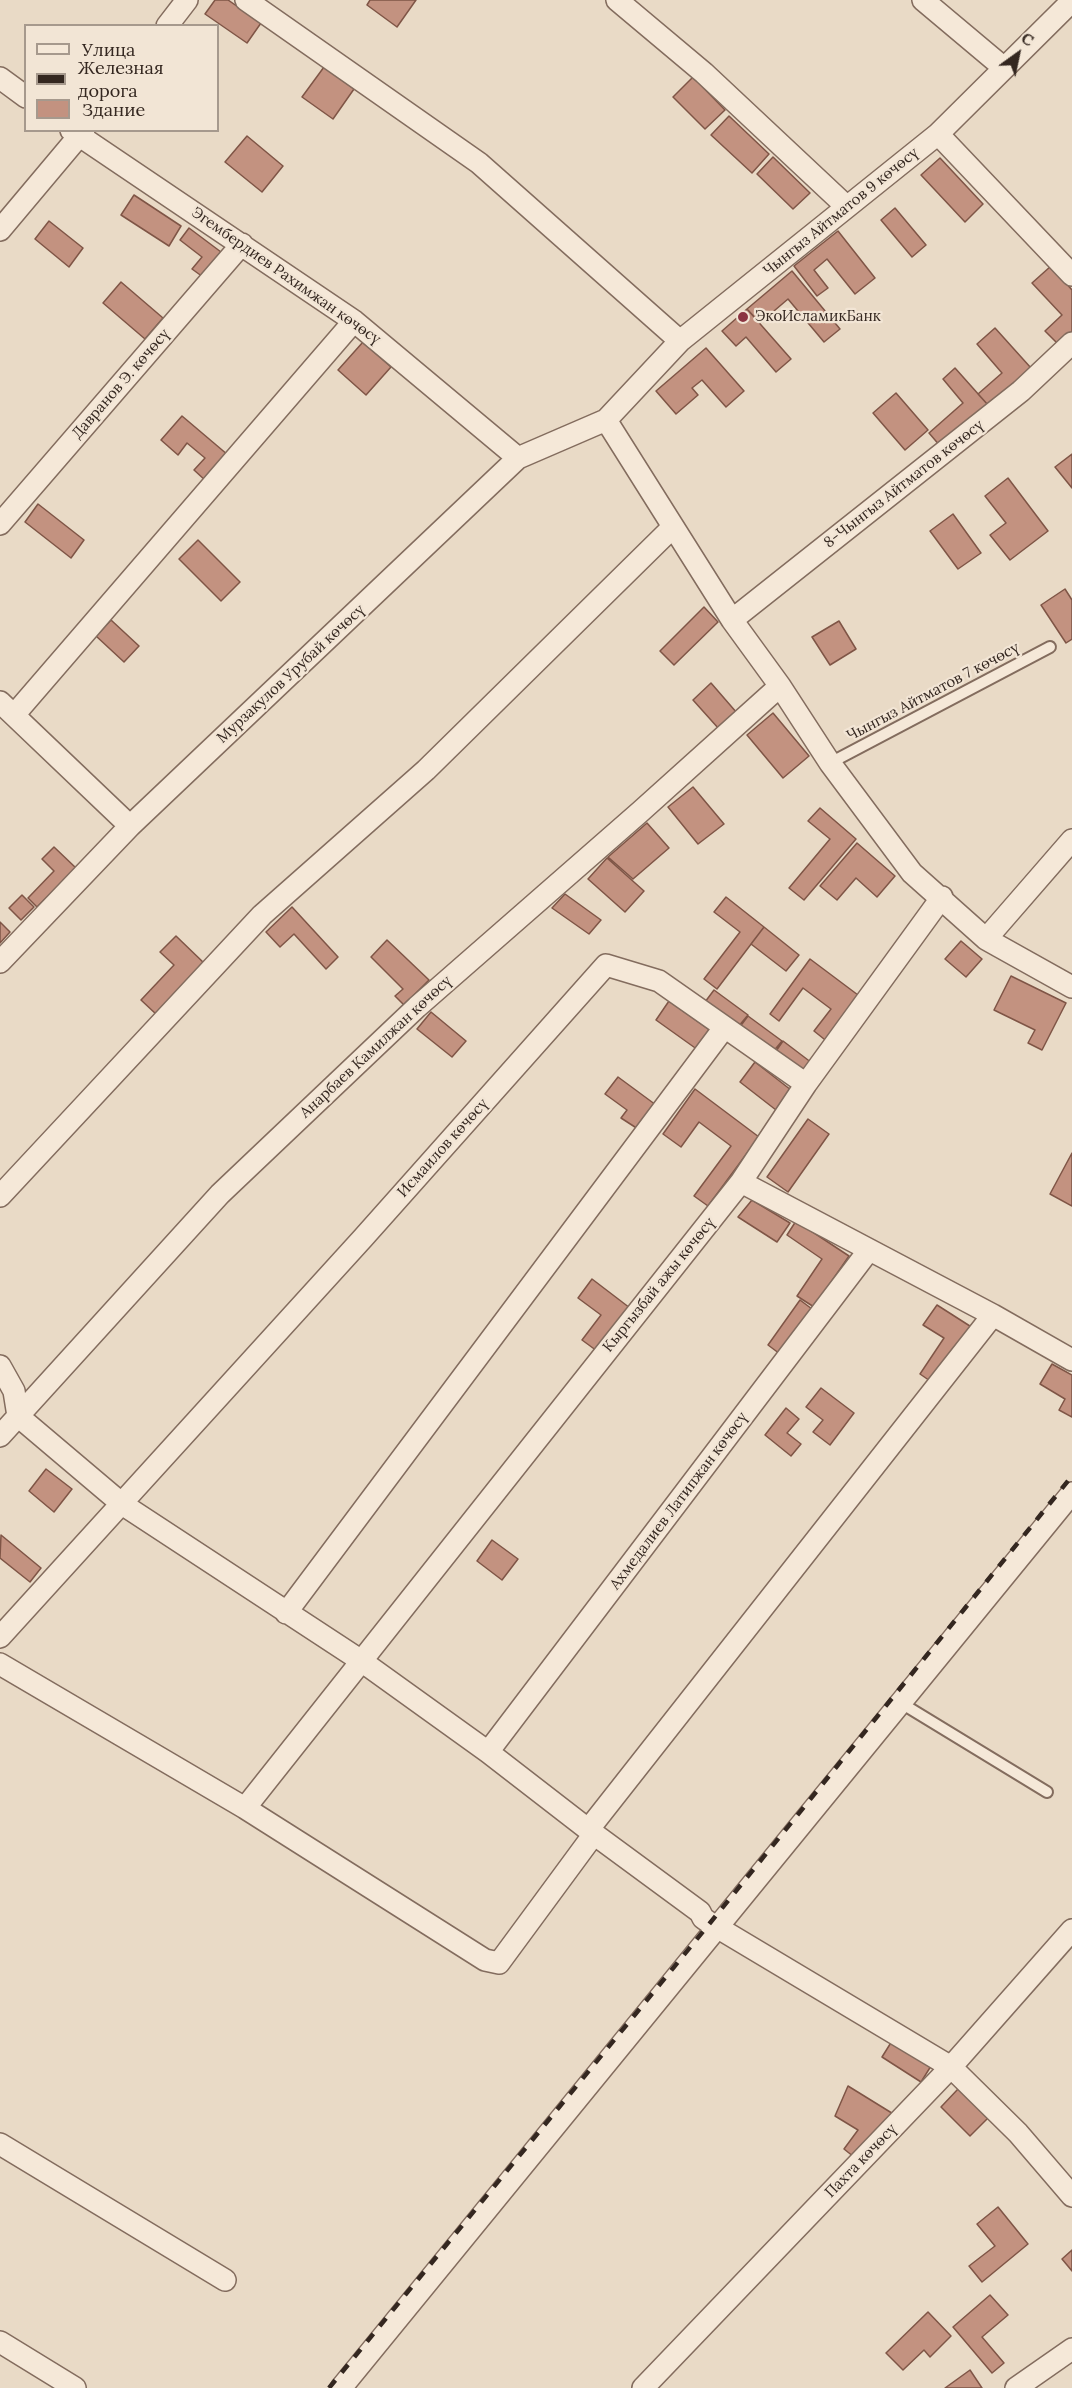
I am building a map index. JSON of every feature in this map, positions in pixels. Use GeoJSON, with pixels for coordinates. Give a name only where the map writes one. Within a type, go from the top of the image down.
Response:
{"type":"FeatureCollection","features":[{"type":"Feature","properties":{"kind":"street"},"geometry":{"type":"LineString","coordinates":[[169,24],[187,0]]}},
{"type":"Feature","properties":{"kind":"street"},"geometry":{"type":"LineString","coordinates":[[246,0],[479,163],[680,341]]}},
{"type":"Feature","properties":{"kind":"street"},"geometry":{"type":"LineString","coordinates":[[617,0],[704,73],[847,207]]}},
{"type":"Feature","properties":{"kind":"street"},"geometry":{"type":"LineString","coordinates":[[923,0],[1004,68]]}},
{"type":"Feature","properties":{"kind":"street","name":"Чынгыз Айтматов 9 көчөсү"},"geometry":{"type":"LineString","coordinates":[[606,420],[680,341],[938,134],[1072,1]]}},
{"type":"Feature","properties":{"kind":"street"},"geometry":{"type":"LineString","coordinates":[[0,78],[24,96]]}},
{"type":"Feature","properties":{"kind":"street"},"geometry":{"type":"LineString","coordinates":[[0,230],[78,133]]}},
{"type":"Feature","properties":{"kind":"street","name":"Эгембердиев Рахимжан көчөсү"},"geometry":{"type":"LineString","coordinates":[[78,133],[354,321],[518,458]]}},
{"type":"Feature","properties":{"kind":"street"},"geometry":{"type":"LineString","coordinates":[[938,134],[1072,275]]}},
{"type":"Feature","properties":{"kind":"street","name":"Давранов Э. көчөсү"},"geometry":{"type":"LineString","coordinates":[[0,524],[242,244]]}},
{"type":"Feature","properties":{"kind":"street"},"geometry":{"type":"LineString","coordinates":[[130,826],[7,708],[354,321]]}},
{"type":"Feature","properties":{"kind":"street","name":"8-Чынгыз Айтматов көчөсү"},"geometry":{"type":"LineString","coordinates":[[732,620],[1021,390],[1072,343]]}},
{"type":"Feature","properties":{"kind":"street"},"geometry":{"type":"LineString","coordinates":[[606,420],[732,620],[780,686],[830,763],[912,873],[942,897],[986,939],[1072,987]]}},
{"type":"Feature","properties":{"kind":"street","name":"Мурзакулов Урубай көчөсү"},"geometry":{"type":"LineString","coordinates":[[1,959],[130,826],[518,458],[606,420]]}},
{"type":"Feature","properties":{"kind":"street"},"geometry":{"type":"LineString","coordinates":[[0,1196],[262,915],[426,770],[673,527]]}},
{"type":"Feature","properties":{"kind":"street","name":"Анарбаев Камилжан көчөсү"},"geometry":{"type":"LineString","coordinates":[[0,1436],[220,1194],[285,1131],[417,1007],[780,686]]}},
{"type":"Feature","properties":{"kind":"street"},"geometry":{"type":"LineString","coordinates":[[986,939],[1072,840]]}},
{"type":"Feature","properties":{"kind":"street","name":"Кыргызбай ажы көчөсү"},"geometry":{"type":"LineString","coordinates":[[244,1808],[741,1182],[806,1084],[942,897]]}},
{"type":"Feature","properties":{"kind":"street","name":"Исмаилов көчөсү"},"geometry":{"type":"LineString","coordinates":[[122,1504],[606,965],[659,981],[806,1084]]}},
{"type":"Feature","properties":{"kind":"street"},"geometry":{"type":"LineString","coordinates":[[286,1613],[724,1028]]}},
{"type":"Feature","properties":{"kind":"street"},"geometry":{"type":"LineString","coordinates":[[741,1182],[993,1315],[1072,1360]]}},
{"type":"Feature","properties":{"kind":"street","name":"Ахмедалиев Латипжан көчөсү"},"geometry":{"type":"LineString","coordinates":[[488,1752],[869,1250]]}},
{"type":"Feature","properties":{"kind":"street"},"geometry":{"type":"LineString","coordinates":[[0,1664],[244,1808],[485,1960],[499,1963],[591,1832],[993,1315]]}},
{"type":"Feature","properties":{"kind":"street"},"geometry":{"type":"LineString","coordinates":[[0,1366],[14,1391],[18,1416],[122,1504],[360,1660],[488,1752],[591,1832],[700,1912],[703,1918],[951,2067],[1018,2133],[1072,2196]]}},
{"type":"Feature","properties":{"kind":"street"},"geometry":{"type":"LineString","coordinates":[[341,2388],[1072,1493]]}},
{"type":"Feature","properties":{"kind":"street"},"geometry":{"type":"LineString","coordinates":[[0,1637],[122,1504]]}},
{"type":"Feature","properties":{"kind":"street","name":"Пахта көчөсү"},"geometry":{"type":"LineString","coordinates":[[643,2388],[951,2067],[1072,1929]]}},
{"type":"Feature","properties":{"kind":"street"},"geometry":{"type":"LineString","coordinates":[[0,2144],[225,2280]]}},
{"type":"Feature","properties":{"kind":"street"},"geometry":{"type":"LineString","coordinates":[[0,2342],[75,2388]]}},
{"type":"Feature","properties":{"kind":"street"},"geometry":{"type":"LineString","coordinates":[[1016,2388],[1072,2349]]}},
{"type":"Feature","properties":{"kind":"lane","name":"Чынгыз Айтматов 7 көчөсү"},"geometry":{"type":"LineString","coordinates":[[830,763],[1050,647]]}},
{"type":"Feature","properties":{"kind":"lane"},"geometry":{"type":"LineString","coordinates":[[901,1703],[1047,1792]]}},
{"type":"Feature","properties":{"kind":"building"},"geometry":{"type":"Polygon","coordinates":[[[215,0],[228,0],[261,23],[247,43],[205,14],[215,0]]]}},
{"type":"Feature","properties":{"kind":"building"},"geometry":{"type":"Polygon","coordinates":[[[370,0],[416,0],[397,27],[367,5],[370,0]]]}},
{"type":"Feature","properties":{"kind":"building"},"geometry":{"type":"Polygon","coordinates":[[[324,67],[354,89],[333,119],[302,97],[324,67]]]}},
{"type":"Feature","properties":{"kind":"building"},"geometry":{"type":"Polygon","coordinates":[[[693,77],[725,110],[705,129],[673,97],[693,77]]]}},
{"type":"Feature","properties":{"kind":"building"},"geometry":{"type":"Polygon","coordinates":[[[729,116],[769,154],[752,173],[711,135],[729,116]]]}},
{"type":"Feature","properties":{"kind":"building"},"geometry":{"type":"Polygon","coordinates":[[[247,136],[283,166],[262,192],[225,162],[247,136]]]}},
{"type":"Feature","properties":{"kind":"building"},"geometry":{"type":"Polygon","coordinates":[[[773,157],[810,193],[793,209],[757,174],[773,157]]]}},
{"type":"Feature","properties":{"kind":"building"},"geometry":{"type":"Polygon","coordinates":[[[940,158],[983,204],[965,222],[921,175],[940,158]]]}},
{"type":"Feature","properties":{"kind":"building"},"geometry":{"type":"Polygon","coordinates":[[[134,195],[181,226],[169,246],[121,215],[134,195]]]}},
{"type":"Feature","properties":{"kind":"building"},"geometry":{"type":"Polygon","coordinates":[[[895,208],[926,245],[912,257],[881,220],[895,208]]]}},
{"type":"Feature","properties":{"kind":"building"},"geometry":{"type":"Polygon","coordinates":[[[49,221],[83,248],[69,267],[35,239],[49,221]]]}},
{"type":"Feature","properties":{"kind":"building"},"geometry":{"type":"Polygon","coordinates":[[[189,228],[221,252],[203,277],[192,269],[202,257],[180,240],[189,228]]]}},
{"type":"Feature","properties":{"kind":"building"},"geometry":{"type":"Polygon","coordinates":[[[838,231],[875,278],[855,294],[827,259],[814,270],[828,288],[817,296],[794,266],[838,231]]]}},
{"type":"Feature","properties":{"kind":"building"},"geometry":{"type":"Polygon","coordinates":[[[1051,266],[1072,290],[1072,333],[1059,345],[1045,331],[1062,315],[1032,283],[1051,266]]]}},
{"type":"Feature","properties":{"kind":"building"},"geometry":{"type":"Polygon","coordinates":[[[792,271],[840,329],[824,342],[788,299],[760,323],[747,309],[792,271]]]}},
{"type":"Feature","properties":{"kind":"building"},"geometry":{"type":"Polygon","coordinates":[[[121,282],[163,318],[145,339],[103,303],[121,282]]]}},
{"type":"Feature","properties":{"kind":"building"},"geometry":{"type":"Polygon","coordinates":[[[747,309],[791,359],[776,372],[746,337],[736,346],[722,331],[747,309]]]}},
{"type":"Feature","properties":{"kind":"building"},"geometry":{"type":"Polygon","coordinates":[[[995,328],[1031,368],[988,405],[978,394],[1002,373],[977,344],[995,328]]]}},
{"type":"Feature","properties":{"kind":"building"},"geometry":{"type":"Polygon","coordinates":[[[363,342],[391,367],[366,395],[338,370],[363,342]]]}},
{"type":"Feature","properties":{"kind":"building"},"geometry":{"type":"Polygon","coordinates":[[[706,348],[744,391],[726,407],[702,380],[692,388],[698,395],[676,414],[656,391],[706,348]]]}},
{"type":"Feature","properties":{"kind":"building"},"geometry":{"type":"Polygon","coordinates":[[[955,368],[988,405],[941,447],[929,433],[963,403],[943,379],[955,368]]]}},
{"type":"Feature","properties":{"kind":"building"},"geometry":{"type":"Polygon","coordinates":[[[896,393],[928,430],[905,450],[873,413],[896,393]]]}},
{"type":"Feature","properties":{"kind":"building"},"geometry":{"type":"Polygon","coordinates":[[[182,416],[228,455],[206,481],[194,470],[205,458],[187,443],[178,455],[161,440],[182,416]]]}},
{"type":"Feature","properties":{"kind":"building"},"geometry":{"type":"Polygon","coordinates":[[[1072,454],[1072,488],[1055,467],[1072,454]]]}},
{"type":"Feature","properties":{"kind":"building"},"geometry":{"type":"Polygon","coordinates":[[[1008,478],[1048,531],[1010,560],[990,535],[1006,523],[985,496],[1008,478]]]}},
{"type":"Feature","properties":{"kind":"building"},"geometry":{"type":"Polygon","coordinates":[[[38,504],[84,540],[71,558],[25,522],[38,504]]]}},
{"type":"Feature","properties":{"kind":"building"},"geometry":{"type":"Polygon","coordinates":[[[953,514],[981,553],[958,569],[930,531],[953,514]]]}},
{"type":"Feature","properties":{"kind":"building"},"geometry":{"type":"Polygon","coordinates":[[[198,540],[240,582],[221,601],[179,559],[198,540]]]}},
{"type":"Feature","properties":{"kind":"building"},"geometry":{"type":"Polygon","coordinates":[[[1065,589],[1072,600],[1072,639],[1066,643],[1041,605],[1065,589]]]}},
{"type":"Feature","properties":{"kind":"building"},"geometry":{"type":"Polygon","coordinates":[[[704,607],[718,622],[674,665],[660,651],[704,607]]]}},
{"type":"Feature","properties":{"kind":"building"},"geometry":{"type":"Polygon","coordinates":[[[111,620],[139,646],[124,662],[96,636],[111,620]]]}},
{"type":"Feature","properties":{"kind":"building"},"geometry":{"type":"Polygon","coordinates":[[[839,621],[856,649],[830,665],[812,637],[839,621]]]}},
{"type":"Feature","properties":{"kind":"building"},"geometry":{"type":"Polygon","coordinates":[[[711,683],[737,713],[719,729],[693,700],[711,683]]]}},
{"type":"Feature","properties":{"kind":"building"},"geometry":{"type":"Polygon","coordinates":[[[773,713],[809,756],[783,778],[747,735],[773,713]]]}},
{"type":"Feature","properties":{"kind":"building"},"geometry":{"type":"Polygon","coordinates":[[[693,787],[724,824],[698,844],[668,807],[693,787]]]}},
{"type":"Feature","properties":{"kind":"building"},"geometry":{"type":"Polygon","coordinates":[[[820,808],[856,839],[804,900],[789,888],[830,839],[808,821],[820,808]]]}},
{"type":"Feature","properties":{"kind":"building"},"geometry":{"type":"Polygon","coordinates":[[[647,823],[669,848],[633,879],[608,857],[647,823]]]}},
{"type":"Feature","properties":{"kind":"building"},"geometry":{"type":"Polygon","coordinates":[[[857,843],[895,876],[877,897],[856,878],[837,900],[820,886],[857,843]]]}},
{"type":"Feature","properties":{"kind":"building"},"geometry":{"type":"Polygon","coordinates":[[[54,847],[76,868],[37,907],[28,898],[54,871],[42,859],[54,847]]]}},
{"type":"Feature","properties":{"kind":"building"},"geometry":{"type":"Polygon","coordinates":[[[607,858],[644,891],[625,912],[588,879],[607,858]]]}},
{"type":"Feature","properties":{"kind":"building"},"geometry":{"type":"Polygon","coordinates":[[[565,894],[601,920],[589,934],[552,908],[565,894]]]}},
{"type":"Feature","properties":{"kind":"building"},"geometry":{"type":"Polygon","coordinates":[[[22,895],[34,907],[21,920],[9,908],[22,895]]]}},
{"type":"Feature","properties":{"kind":"building"},"geometry":{"type":"Polygon","coordinates":[[[726,897],[764,927],[717,989],[704,979],[740,932],[714,912],[726,897]]]}},
{"type":"Feature","properties":{"kind":"building"},"geometry":{"type":"Polygon","coordinates":[[[292,907],[338,957],[326,969],[294,934],[280,947],[266,932],[292,907]]]}},
{"type":"Feature","properties":{"kind":"building"},"geometry":{"type":"Polygon","coordinates":[[[0,922],[10,932],[0,943],[0,922]]]}},
{"type":"Feature","properties":{"kind":"building"},"geometry":{"type":"Polygon","coordinates":[[[764,927],[799,955],[786,971],[751,944],[764,927]]]}},
{"type":"Feature","properties":{"kind":"building"},"geometry":{"type":"Polygon","coordinates":[[[176,936],[205,964],[157,1015],[141,1000],[174,965],[160,952],[176,936]]]}},
{"type":"Feature","properties":{"kind":"building"},"geometry":{"type":"Polygon","coordinates":[[[387,940],[429,980],[404,1005],[395,996],[403,989],[371,957],[387,940]]]}},
{"type":"Feature","properties":{"kind":"building"},"geometry":{"type":"Polygon","coordinates":[[[961,941],[982,959],[966,977],[945,959],[961,941]]]}},
{"type":"Feature","properties":{"kind":"building"},"geometry":{"type":"Polygon","coordinates":[[[810,959],[862,998],[829,1043],[814,1031],[831,1009],[803,988],[779,1021],[770,1014],[810,959]]]}},
{"type":"Feature","properties":{"kind":"building"},"geometry":{"type":"Polygon","coordinates":[[[1011,976],[1066,1003],[1042,1050],[1028,1043],[1035,1030],[994,1010],[1011,976]]]}},
{"type":"Feature","properties":{"kind":"building"},"geometry":{"type":"Polygon","coordinates":[[[714,990],[748,1015],[738,1027],[705,1002],[714,990]]]}},
{"type":"Feature","properties":{"kind":"building"},"geometry":{"type":"Polygon","coordinates":[[[669,1001],[711,1031],[698,1050],[656,1020],[669,1001]]]}},
{"type":"Feature","properties":{"kind":"building"},"geometry":{"type":"Polygon","coordinates":[[[431,1012],[466,1041],[452,1057],[417,1029],[431,1012]]]}},
{"type":"Feature","properties":{"kind":"building"},"geometry":{"type":"Polygon","coordinates":[[[748,1016],[782,1041],[772,1053],[739,1028],[748,1016]]]}},
{"type":"Feature","properties":{"kind":"building"},"geometry":{"type":"Polygon","coordinates":[[[783,1041],[812,1063],[802,1075],[774,1054],[783,1041]]]}},
{"type":"Feature","properties":{"kind":"building"},"geometry":{"type":"Polygon","coordinates":[[[755,1062],[791,1090],[776,1110],[740,1082],[755,1062]]]}},
{"type":"Feature","properties":{"kind":"building"},"geometry":{"type":"Polygon","coordinates":[[[618,1077],[656,1105],[638,1129],[621,1118],[627,1110],[605,1094],[618,1077]]]}},
{"type":"Feature","properties":{"kind":"building"},"geometry":{"type":"Polygon","coordinates":[[[695,1089],[759,1137],[708,1206],[694,1196],[731,1146],[699,1122],[681,1147],[663,1134],[695,1089]]]}},
{"type":"Feature","properties":{"kind":"building"},"geometry":{"type":"Polygon","coordinates":[[[808,1119],[829,1134],[788,1192],[767,1177],[808,1119]]]}},
{"type":"Feature","properties":{"kind":"building"},"geometry":{"type":"Polygon","coordinates":[[[1072,1153],[1072,1206],[1050,1194],[1072,1153]]]}},
{"type":"Feature","properties":{"kind":"building"},"geometry":{"type":"Polygon","coordinates":[[[752,1200],[790,1223],[777,1242],[738,1217],[752,1200]]]}},
{"type":"Feature","properties":{"kind":"building"},"geometry":{"type":"Polygon","coordinates":[[[796,1221],[849,1256],[814,1307],[797,1296],[822,1259],[787,1235],[796,1221]]]}},
{"type":"Feature","properties":{"kind":"building"},"geometry":{"type":"Polygon","coordinates":[[[592,1279],[630,1308],[597,1351],[582,1340],[601,1315],[578,1298],[592,1279]]]}},
{"type":"Feature","properties":{"kind":"building"},"geometry":{"type":"Polygon","coordinates":[[[800,1300],[812,1309],[780,1354],[768,1345],[800,1300]]]}},
{"type":"Feature","properties":{"kind":"building"},"geometry":{"type":"Polygon","coordinates":[[[937,1305],[973,1328],[933,1383],[920,1374],[944,1338],[923,1325],[937,1305]]]}},
{"type":"Feature","properties":{"kind":"building"},"geometry":{"type":"Polygon","coordinates":[[[1052,1364],[1072,1375],[1072,1417],[1059,1410],[1065,1399],[1040,1384],[1052,1364]]]}},
{"type":"Feature","properties":{"kind":"building"},"geometry":{"type":"Polygon","coordinates":[[[821,1388],[854,1413],[830,1445],[813,1432],[823,1420],[806,1407],[821,1388]]]}},
{"type":"Feature","properties":{"kind":"building"},"geometry":{"type":"Polygon","coordinates":[[[786,1408],[799,1419],[787,1433],[801,1444],[791,1456],[765,1435],[786,1408]]]}},
{"type":"Feature","properties":{"kind":"building"},"geometry":{"type":"Polygon","coordinates":[[[46,1469],[72,1489],[54,1512],[29,1491],[46,1469]]]}},
{"type":"Feature","properties":{"kind":"building"},"geometry":{"type":"Polygon","coordinates":[[[1,1535],[41,1568],[30,1582],[0,1558],[1,1535]]]}},
{"type":"Feature","properties":{"kind":"building"},"geometry":{"type":"Polygon","coordinates":[[[492,1540],[518,1559],[502,1580],[477,1561],[492,1540]]]}},
{"type":"Feature","properties":{"kind":"building"},"geometry":{"type":"Polygon","coordinates":[[[892,2041],[931,2066],[921,2082],[882,2057],[892,2041]]]}},
{"type":"Feature","properties":{"kind":"building"},"geometry":{"type":"Polygon","coordinates":[[[848,2086],[895,2115],[859,2161],[844,2149],[858,2130],[835,2116],[848,2086]]]}},
{"type":"Feature","properties":{"kind":"building"},"geometry":{"type":"Polygon","coordinates":[[[958,2089],[988,2118],[970,2136],[941,2107],[958,2089]]]}},
{"type":"Feature","properties":{"kind":"building"},"geometry":{"type":"Polygon","coordinates":[[[998,2207],[1028,2244],[982,2282],[969,2266],[995,2246],[977,2224],[998,2207]]]}},
{"type":"Feature","properties":{"kind":"building"},"geometry":{"type":"Polygon","coordinates":[[[1072,2250],[1072,2271],[1062,2259],[1072,2250]]]}},
{"type":"Feature","properties":{"kind":"building"},"geometry":{"type":"Polygon","coordinates":[[[990,2295],[1008,2315],[982,2337],[1004,2363],[992,2373],[953,2327],[990,2295]]]}},
{"type":"Feature","properties":{"kind":"building"},"geometry":{"type":"Polygon","coordinates":[[[928,2312],[951,2336],[930,2357],[924,2350],[903,2370],[886,2353],[928,2312]]]}},
{"type":"Feature","properties":{"kind":"building"},"geometry":{"type":"Polygon","coordinates":[[[970,2370],[982,2388],[945,2388],[970,2370]]]}},
{"type":"Feature","properties":{"kind":"railway"},"geometry":{"type":"LineString","coordinates":[[329,2388],[1072,1476]]}},
{"type":"Feature","properties":{"kind":"place","name":"ЭкоИсламикБанк"},"geometry":{"type":"Point","coordinates":[743,317]}}]}
